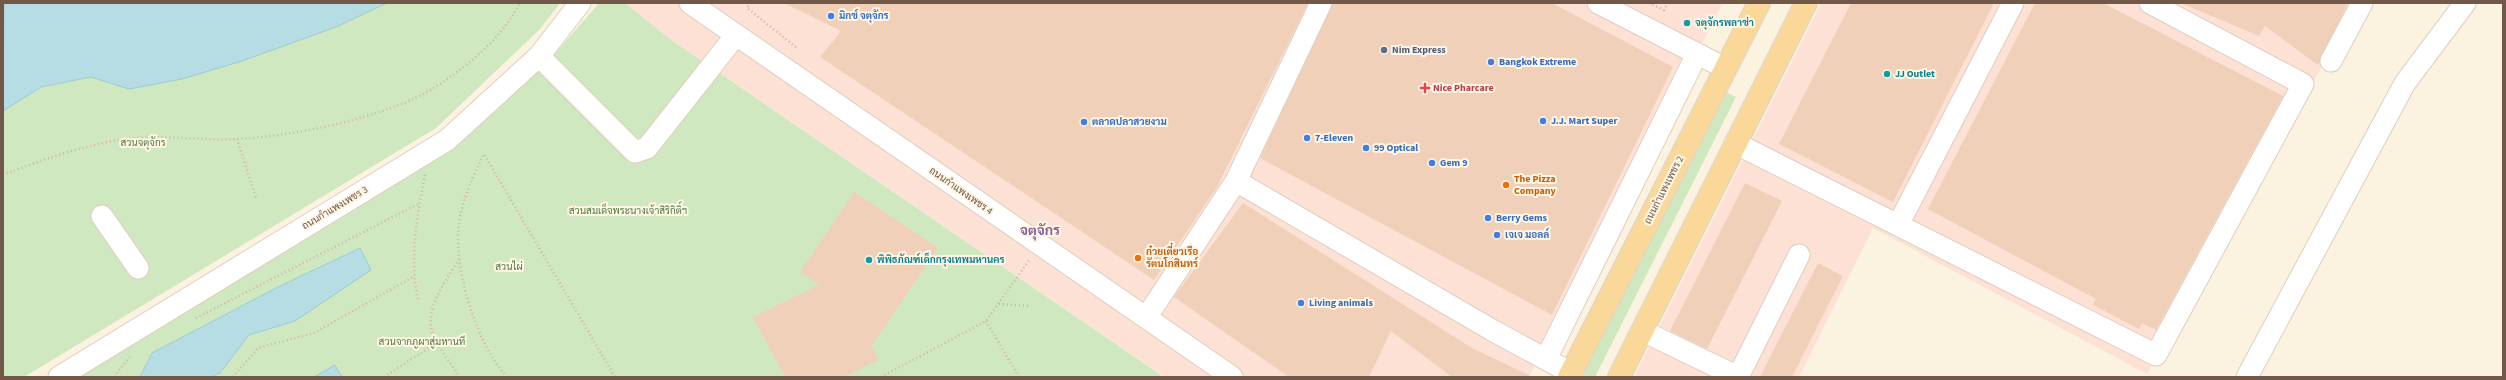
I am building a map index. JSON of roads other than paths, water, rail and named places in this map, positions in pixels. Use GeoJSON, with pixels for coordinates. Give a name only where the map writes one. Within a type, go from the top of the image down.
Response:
{"type":"FeatureCollection","features":[{"type":"Feature","properties":{"kind":"main road","name":"ถนนกำแพงเพชร 2"},"geometry":{"type":"LineString","coordinates":[[1570,375],[1759,3]]}},
{"type":"Feature","properties":{"kind":"main road"},"geometry":{"type":"LineString","coordinates":[[1619,377],[1643,331],[1734,143],[1806,3]]}},
{"type":"Feature","properties":{"kind":"street","name":"ถนนกำแพงเพชร 3"},"geometry":{"type":"LineString","coordinates":[[59,377],[447,140],[539,56],[580,3]]}},
{"type":"Feature","properties":{"kind":"street","name":"ถนนกำแพงเพชร 4"},"geometry":{"type":"LineString","coordinates":[[690,3],[1232,377]]}},
{"type":"Feature","properties":{"kind":"street"},"geometry":{"type":"LineString","coordinates":[[1146,318],[1236,181],[1321,3]]}},
{"type":"Feature","properties":{"kind":"street"},"geometry":{"type":"LineString","coordinates":[[1598,3],[1725,68]]}},
{"type":"Feature","properties":{"kind":"street"},"geometry":{"type":"LineString","coordinates":[[1898,225],[2013,3]]}},
{"type":"Feature","properties":{"kind":"street"},"geometry":{"type":"LineString","coordinates":[[1734,143],[2156,355],[2302,84],[2150,3]]}},
{"type":"Feature","properties":{"kind":"street"},"geometry":{"type":"LineString","coordinates":[[2331,61],[2362,3]]}},
{"type":"Feature","properties":{"kind":"street"},"geometry":{"type":"LineString","coordinates":[[2247,377],[2405,83],[2465,3]]}},
{"type":"Feature","properties":{"kind":"street"},"geometry":{"type":"LineString","coordinates":[[539,56],[635,152],[647,148],[736,35]]}},
{"type":"Feature","properties":{"kind":"street"},"geometry":{"type":"LineString","coordinates":[[1546,359],[1697,54]]}},
{"type":"Feature","properties":{"kind":"street"},"geometry":{"type":"LineString","coordinates":[[1236,181],[1546,359],[1570,375]]}},
{"type":"Feature","properties":{"kind":"street"},"geometry":{"type":"LineString","coordinates":[[102,216],[138,268]]}},
{"type":"Feature","properties":{"kind":"street"},"geometry":{"type":"LineString","coordinates":[[1643,331],[1738,377],[1799,254]]}},
{"type":"Feature","properties":{"kind":"street"},"geometry":{"type":"LineString","coordinates":[[1586,278],[1612,291]]}},
{"type":"Feature","properties":{"kind":"water"},"geometry":{"type":"Polygon","coordinates":[[[4,3],[387,3],[336,27],[242,61],[182,79],[129,89],[91,77],[41,87],[3,111],[4,3]]]}},
{"type":"Feature","properties":{"kind":"water"},"geometry":{"type":"Polygon","coordinates":[[[360,248],[371,270],[295,321],[249,335],[220,373],[211,377],[140,377],[152,353],[278,287],[360,248]]]}},
{"type":"Feature","properties":{"kind":"water"},"geometry":{"type":"Polygon","coordinates":[[[335,365],[342,377],[314,377],[335,365]]]}},
{"type":"Feature","properties":{"kind":"place","name":"มิกซ์ จตุจักร"},"geometry":{"type":"Point","coordinates":[831,16]}},
{"type":"Feature","properties":{"kind":"place","name":"จตุจักรพลาซ่า"},"geometry":{"type":"Point","coordinates":[1687,23]}},
{"type":"Feature","properties":{"kind":"place","name":"Nim Express"},"geometry":{"type":"Point","coordinates":[1384,50]}},
{"type":"Feature","properties":{"kind":"place","name":"Bangkok Extreme"},"geometry":{"type":"Point","coordinates":[1491,62]}},
{"type":"Feature","properties":{"kind":"place","name":"JJ Outlet"},"geometry":{"type":"Point","coordinates":[1887,74]}},
{"type":"Feature","properties":{"kind":"place","name":"Nice Pharcare"},"geometry":{"type":"Point","coordinates":[1425,88]}},
{"type":"Feature","properties":{"kind":"place","name":"J.J. Mart Super"},"geometry":{"type":"Point","coordinates":[1543,121]}},
{"type":"Feature","properties":{"kind":"place","name":"ตลาดปลาสวยงาม"},"geometry":{"type":"Point","coordinates":[1084,122]}},
{"type":"Feature","properties":{"kind":"place","name":"7-Eleven"},"geometry":{"type":"Point","coordinates":[1307,138]}},
{"type":"Feature","properties":{"kind":"place","name":"99 Optical"},"geometry":{"type":"Point","coordinates":[1366,148]}},
{"type":"Feature","properties":{"kind":"place","name":"Gem 9"},"geometry":{"type":"Point","coordinates":[1432,163]}},
{"type":"Feature","properties":{"kind":"place","name":"The Pizza Company"},"geometry":{"type":"Point","coordinates":[1506,185]}},
{"type":"Feature","properties":{"kind":"place","name":"Berry Gems"},"geometry":{"type":"Point","coordinates":[1488,218]}},
{"type":"Feature","properties":{"kind":"place","name":"เจเจ มอลล์"},"geometry":{"type":"Point","coordinates":[1497,235]}},
{"type":"Feature","properties":{"kind":"place","name":"ก๋วยเตี๋ยวเรือ รัตนโกสินทร์"},"geometry":{"type":"Point","coordinates":[1138,258]}},
{"type":"Feature","properties":{"kind":"place","name":"พิพิธภัณฑ์เด็กกรุงเทพมหานคร"},"geometry":{"type":"Point","coordinates":[869,260]}},
{"type":"Feature","properties":{"kind":"place","name":"Living animals"},"geometry":{"type":"Point","coordinates":[1301,303]}},
{"type":"Feature","properties":{"kind":"district","name":"จตุจักร"},"geometry":{"type":"Point","coordinates":[1040,231]}},
{"type":"Feature","properties":{"kind":"park label","name":"สวนจตุจักร"},"geometry":{"type":"Point","coordinates":[143,143]}},
{"type":"Feature","properties":{"kind":"park label","name":"สวนสมเด็จพระนางเจ้าสิริกิติ์ฯ"},"geometry":{"type":"Point","coordinates":[628,211]}},
{"type":"Feature","properties":{"kind":"park label","name":"สวนไผ่"},"geometry":{"type":"Point","coordinates":[509,267]}},
{"type":"Feature","properties":{"kind":"park label","name":"สวนจากภูผาสู่มหานที"},"geometry":{"type":"Point","coordinates":[422,342]}}]}
